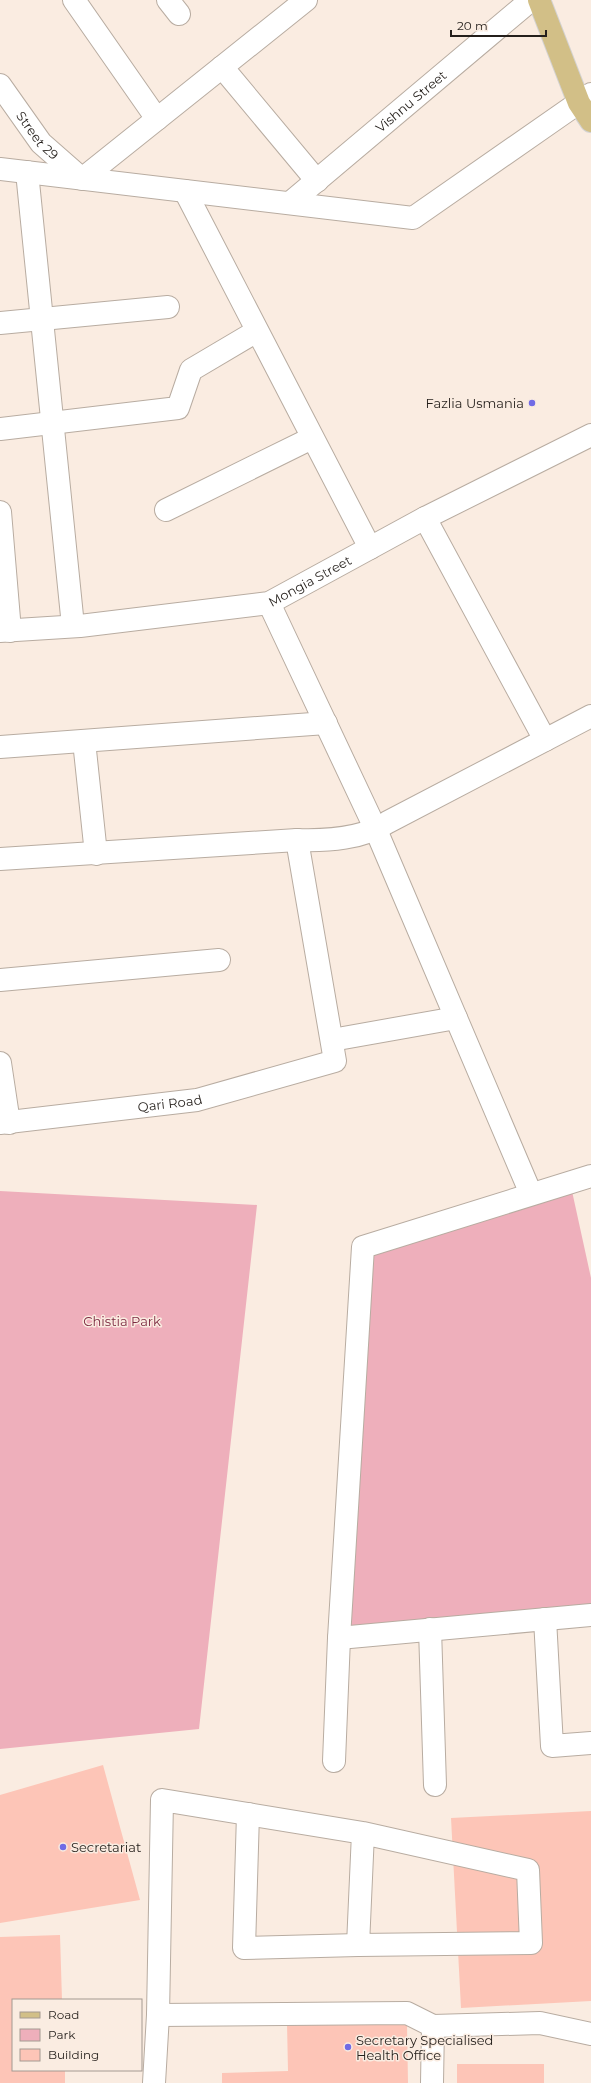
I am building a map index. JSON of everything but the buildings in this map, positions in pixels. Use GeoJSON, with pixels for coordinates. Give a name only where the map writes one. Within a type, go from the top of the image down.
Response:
{"type":"FeatureCollection","features":[{"type":"Feature","properties":{"kind":"main road"},"geometry":{"type":"LineString","coordinates":[[539,0],[585,98],[591,121]]}},
{"type":"Feature","properties":{"kind":"street"},"geometry":{"type":"LineString","coordinates":[[74,0],[157,118]]}},
{"type":"Feature","properties":{"kind":"street"},"geometry":{"type":"LineString","coordinates":[[82,179],[306,0]]}},
{"type":"Feature","properties":{"kind":"street","name":"Vishnu Street"},"geometry":{"type":"LineString","coordinates":[[290,203],[531,0]]}},
{"type":"Feature","properties":{"kind":"street"},"geometry":{"type":"LineString","coordinates":[[222,67],[317,181]]}},
{"type":"Feature","properties":{"kind":"street","name":"Street 29"},"geometry":{"type":"LineString","coordinates":[[0,85],[41,143],[82,179]]}},
{"type":"Feature","properties":{"kind":"street"},"geometry":{"type":"LineString","coordinates":[[0,169],[413,218],[585,98]]}},
{"type":"Feature","properties":{"kind":"street"},"geometry":{"type":"LineString","coordinates":[[27,172],[73,626]]}},
{"type":"Feature","properties":{"kind":"street"},"geometry":{"type":"LineString","coordinates":[[184,191],[370,548]]}},
{"type":"Feature","properties":{"kind":"street"},"geometry":{"type":"LineString","coordinates":[[0,323],[168,307]]}},
{"type":"Feature","properties":{"kind":"street"},"geometry":{"type":"LineString","coordinates":[[0,429],[178,408],[191,370],[257,331]]}},
{"type":"Feature","properties":{"kind":"street","name":"Mongia Street"},"geometry":{"type":"LineString","coordinates":[[5,631],[73,626],[269,603],[425,518],[591,435]]}},
{"type":"Feature","properties":{"kind":"street"},"geometry":{"type":"LineString","coordinates":[[166,510],[312,438]]}},
{"type":"Feature","properties":{"kind":"street"},"geometry":{"type":"LineString","coordinates":[[0,512],[5,631]]}},
{"type":"Feature","properties":{"kind":"street"},"geometry":{"type":"LineString","coordinates":[[425,518],[544,740]]}},
{"type":"Feature","properties":{"kind":"street"},"geometry":{"type":"LineString","coordinates":[[269,603],[376,830],[531,1194]]}},
{"type":"Feature","properties":{"kind":"street"},"geometry":{"type":"LineString","coordinates":[[0,859],[297,840],[325,841],[376,830],[388,822],[591,716]]}},
{"type":"Feature","properties":{"kind":"street"},"geometry":{"type":"LineString","coordinates":[[0,747],[326,723]]}},
{"type":"Feature","properties":{"kind":"street"},"geometry":{"type":"LineString","coordinates":[[84,741],[96,854]]}},
{"type":"Feature","properties":{"kind":"street"},"geometry":{"type":"LineString","coordinates":[[297,840],[332,1040],[456,1018]]}},
{"type":"Feature","properties":{"kind":"street"},"geometry":{"type":"LineString","coordinates":[[0,980],[219,960]]}},
{"type":"Feature","properties":{"kind":"street","name":"Qari Road"},"geometry":{"type":"LineString","coordinates":[[5,1123],[197,1100],[335,1061],[332,1040]]}},
{"type":"Feature","properties":{"kind":"street"},"geometry":{"type":"LineString","coordinates":[[0,1063],[5,1123]]}},
{"type":"Feature","properties":{"kind":"street"},"geometry":{"type":"LineString","coordinates":[[334,1761],[339,1638],[363,1247],[591,1176]]}},
{"type":"Feature","properties":{"kind":"street"},"geometry":{"type":"LineString","coordinates":[[339,1638],[591,1615]]}},
{"type":"Feature","properties":{"kind":"street"},"geometry":{"type":"LineString","coordinates":[[545,1619],[552,1746],[591,1743]]}},
{"type":"Feature","properties":{"kind":"street"},"geometry":{"type":"LineString","coordinates":[[430,1629],[435,1785]]}},
{"type":"Feature","properties":{"kind":"street"},"geometry":{"type":"LineString","coordinates":[[154,2083],[158,2015],[162,1800],[248,1814],[363,1833],[528,1870],[531,1942],[244,1948],[248,1814]]}},
{"type":"Feature","properties":{"kind":"street"},"geometry":{"type":"LineString","coordinates":[[358,1945],[363,1833]]}},
{"type":"Feature","properties":{"kind":"street"},"geometry":{"type":"LineString","coordinates":[[158,2015],[406,2013],[433,2026],[540,2023],[591,2034]]}},
{"type":"Feature","properties":{"kind":"street"},"geometry":{"type":"LineString","coordinates":[[432,2083],[433,2026]]}},
{"type":"Feature","properties":{"kind":"green space"},"geometry":{"type":"Polygon","coordinates":[[[570,1182],[591,1278],[591,1615],[339,1638],[363,1247],[570,1182]]]}},
{"type":"Feature","properties":{"kind":"green space","name":"Chistia Park"},"geometry":{"type":"Polygon","coordinates":[[[0,1191],[257,1205],[199,1729],[0,1749],[0,1191]]]}},
{"type":"Feature","properties":{"kind":"place","name":"Fazlia Usmania"},"geometry":{"type":"Point","coordinates":[532,403]}},
{"type":"Feature","properties":{"kind":"place","name":"Secretariat"},"geometry":{"type":"Point","coordinates":[63,1847]}},
{"type":"Feature","properties":{"kind":"place","name":"Secretary Specialised Health Office"},"geometry":{"type":"Point","coordinates":[348,2047]}}]}
